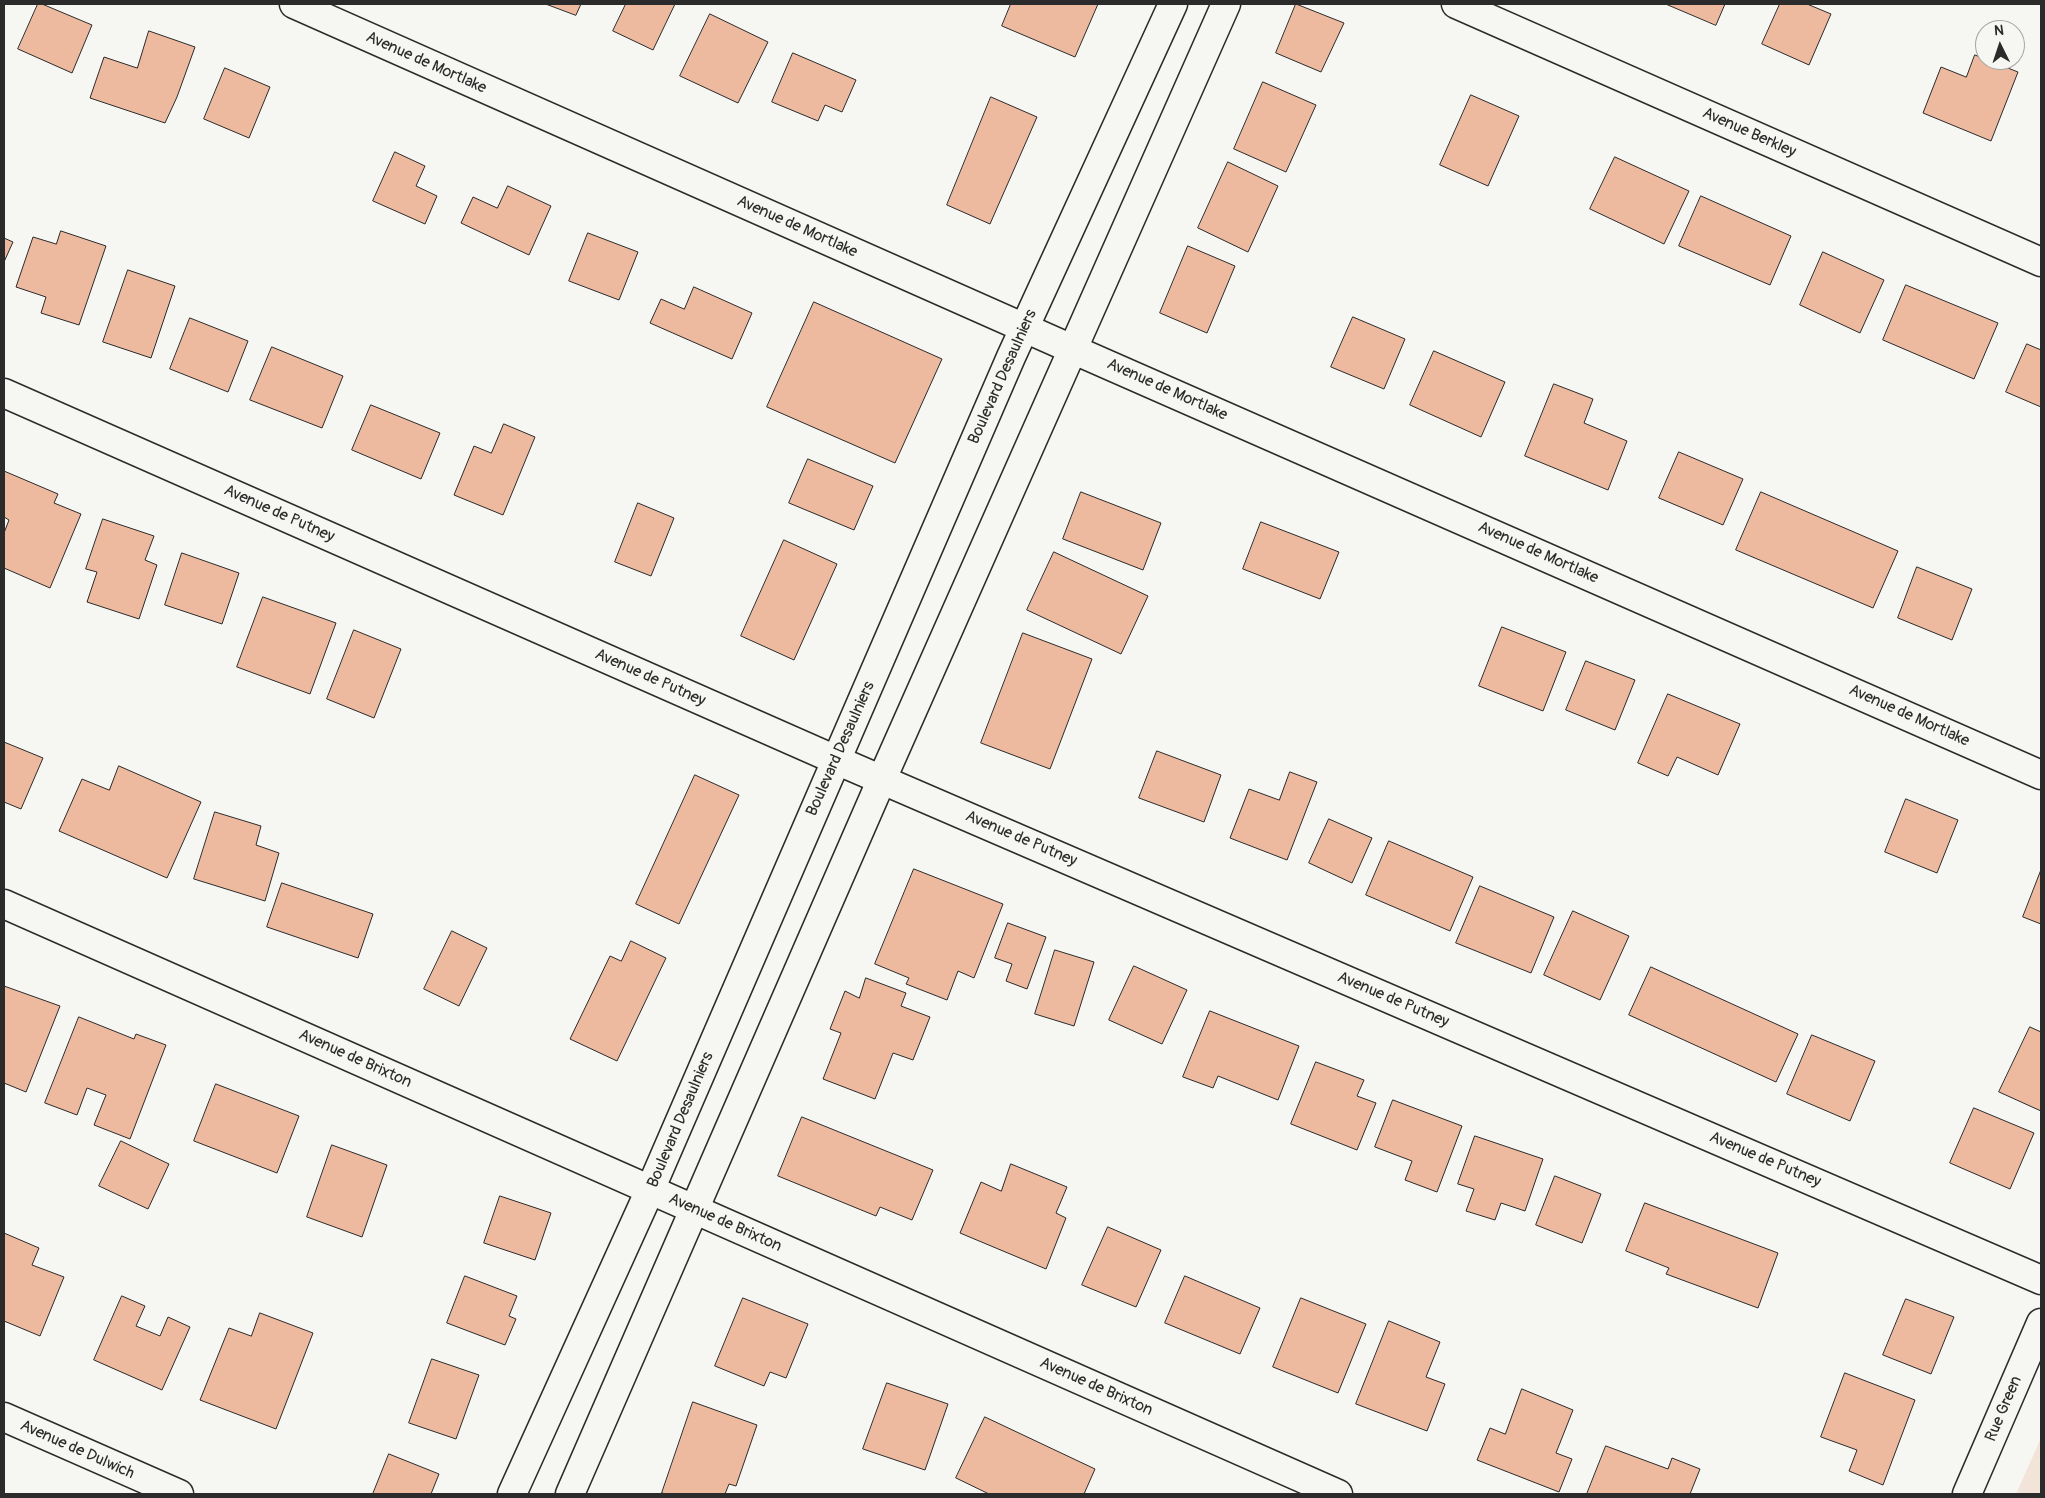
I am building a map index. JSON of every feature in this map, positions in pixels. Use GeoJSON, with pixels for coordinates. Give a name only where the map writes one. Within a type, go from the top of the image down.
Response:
{"type":"FeatureCollection","features":[{"type":"Feature","properties":{"kind":"street","name":"Avenue de Mortlake"},"geometry":{"type":"LineString","coordinates":[[294,4],[1072,349],[2041,775]]}},
{"type":"Feature","properties":{"kind":"street","name":"Boulevard Desaulniers"},"geometry":{"type":"LineString","coordinates":[[512,1494],[650,1190],[1025,328],[1172,4]]}},
{"type":"Feature","properties":{"kind":"street"},"geometry":{"type":"LineString","coordinates":[[570,1494],[882,779],[1226,4]]}},
{"type":"Feature","properties":{"kind":"street","name":"Avenue Berkley"},"geometry":{"type":"LineString","coordinates":[[1456,4],[2041,262]]}},
{"type":"Feature","properties":{"kind":"street","name":"Avenue de Putney"},"geometry":{"type":"LineString","coordinates":[[4,393],[836,760],[2041,1280]]}},
{"type":"Feature","properties":{"kind":"street","name":"Avenue de Brixton"},"geometry":{"type":"LineString","coordinates":[[4,904],[1338,1494]]}},
{"type":"Feature","properties":{"kind":"street","name":"Rue Green"},"geometry":{"type":"LineString","coordinates":[[1967,1494],[2041,1323]]}},
{"type":"Feature","properties":{"kind":"street","name":"Avenue de Dulwich"},"geometry":{"type":"LineString","coordinates":[[4,1417],[178,1494]]}},
{"type":"Feature","properties":{"kind":"shaded area"},"geometry":{"type":"Polygon","coordinates":[[[2041,1438],[2041,1494],[2016,1494],[2041,1438]]]}},
{"type":"Feature","properties":{"kind":"building"},"geometry":{"type":"Polygon","coordinates":[[[38,4],[92,25],[72,73],[18,49],[38,4]]]}},
{"type":"Feature","properties":{"kind":"building"},"geometry":{"type":"Polygon","coordinates":[[[546,4],[581,4],[576,15],[546,4]]]}},
{"type":"Feature","properties":{"kind":"building"},"geometry":{"type":"Polygon","coordinates":[[[626,4],[675,4],[653,50],[613,31],[626,4]]]}},
{"type":"Feature","properties":{"kind":"building"},"geometry":{"type":"Polygon","coordinates":[[[1011,4],[1098,4],[1075,57],[1002,26],[1011,4]]]}},
{"type":"Feature","properties":{"kind":"building"},"geometry":{"type":"Polygon","coordinates":[[[1296,4],[1344,23],[1321,72],[1276,53],[1296,4]]]}},
{"type":"Feature","properties":{"kind":"building"},"geometry":{"type":"Polygon","coordinates":[[[1666,4],[1725,4],[1716,25],[1666,4]]]}},
{"type":"Feature","properties":{"kind":"building"},"geometry":{"type":"Polygon","coordinates":[[[1780,4],[1807,4],[1831,14],[1809,65],[1762,44],[1780,4]]]}},
{"type":"Feature","properties":{"kind":"building"},"geometry":{"type":"Polygon","coordinates":[[[710,14],[768,42],[738,103],[680,76],[710,14]]]}},
{"type":"Feature","properties":{"kind":"building"},"geometry":{"type":"Polygon","coordinates":[[[149,31],[195,47],[177,97],[165,123],[90,98],[104,57],[137,68],[149,31]]]}},
{"type":"Feature","properties":{"kind":"building"},"geometry":{"type":"Polygon","coordinates":[[[793,53],[856,80],[842,112],[825,105],[818,121],[772,102],[793,53]]]}},
{"type":"Feature","properties":{"kind":"building"},"geometry":{"type":"Polygon","coordinates":[[[1975,55],[1975,70],[2013,70],[2018,72],[1991,141],[1923,113],[1941,67],[1966,77],[1975,55]]]}},
{"type":"Feature","properties":{"kind":"building"},"geometry":{"type":"Polygon","coordinates":[[[225,68],[270,87],[249,138],[204,119],[225,68]]]}},
{"type":"Feature","properties":{"kind":"building"},"geometry":{"type":"Polygon","coordinates":[[[1263,82],[1316,105],[1286,172],[1234,149],[1263,82]]]}},
{"type":"Feature","properties":{"kind":"building"},"geometry":{"type":"Polygon","coordinates":[[[1471,95],[1519,116],[1488,186],[1440,165],[1471,95]]]}},
{"type":"Feature","properties":{"kind":"building"},"geometry":{"type":"Polygon","coordinates":[[[991,97],[1037,117],[990,224],[947,205],[991,97]]]}},
{"type":"Feature","properties":{"kind":"building"},"geometry":{"type":"Polygon","coordinates":[[[395,152],[425,166],[416,186],[437,196],[425,224],[373,201],[395,152]]]}},
{"type":"Feature","properties":{"kind":"building"},"geometry":{"type":"Polygon","coordinates":[[[1615,157],[1689,191],[1664,244],[1590,209],[1615,157]]]}},
{"type":"Feature","properties":{"kind":"building"},"geometry":{"type":"Polygon","coordinates":[[[1228,162],[1278,186],[1248,252],[1198,228],[1228,162]]]}},
{"type":"Feature","properties":{"kind":"building"},"geometry":{"type":"Polygon","coordinates":[[[508,186],[551,206],[529,255],[461,223],[473,197],[497,208],[508,186]]]}},
{"type":"Feature","properties":{"kind":"building"},"geometry":{"type":"Polygon","coordinates":[[[1701,196],[1791,236],[1770,285],[1679,246],[1701,196]]]}},
{"type":"Feature","properties":{"kind":"building"},"geometry":{"type":"Polygon","coordinates":[[[61,231],[106,246],[79,325],[41,313],[46,297],[16,287],[33,237],[56,244],[61,231]]]}},
{"type":"Feature","properties":{"kind":"building"},"geometry":{"type":"Polygon","coordinates":[[[588,233],[638,252],[619,300],[569,281],[588,233]]]}},
{"type":"Feature","properties":{"kind":"building"},"geometry":{"type":"Polygon","coordinates":[[[4,238],[13,242],[4,262],[4,238]]]}},
{"type":"Feature","properties":{"kind":"building"},"geometry":{"type":"Polygon","coordinates":[[[1188,246],[1235,266],[1207,333],[1160,313],[1188,246]]]}},
{"type":"Feature","properties":{"kind":"building"},"geometry":{"type":"Polygon","coordinates":[[[1823,252],[1884,280],[1860,333],[1800,305],[1823,252]]]}},
{"type":"Feature","properties":{"kind":"building"},"geometry":{"type":"Polygon","coordinates":[[[128,270],[175,286],[151,358],[103,342],[128,270]]]}},
{"type":"Feature","properties":{"kind":"building"},"geometry":{"type":"Polygon","coordinates":[[[1906,285],[1998,323],[1974,379],[1883,340],[1906,285]]]}},
{"type":"Feature","properties":{"kind":"building"},"geometry":{"type":"Polygon","coordinates":[[[694,287],[752,313],[732,359],[650,323],[661,299],[684,309],[694,287]]]}},
{"type":"Feature","properties":{"kind":"building"},"geometry":{"type":"Polygon","coordinates":[[[814,302],[942,359],[895,463],[767,407],[814,302]]]}},
{"type":"Feature","properties":{"kind":"building"},"geometry":{"type":"Polygon","coordinates":[[[1353,317],[1405,339],[1384,389],[1331,367],[1353,317]]]}},
{"type":"Feature","properties":{"kind":"building"},"geometry":{"type":"Polygon","coordinates":[[[190,318],[248,341],[228,392],[170,369],[190,318]]]}},
{"type":"Feature","properties":{"kind":"building"},"geometry":{"type":"Polygon","coordinates":[[[2027,344],[2041,350],[2041,407],[2006,392],[2027,344]]]}},
{"type":"Feature","properties":{"kind":"building"},"geometry":{"type":"Polygon","coordinates":[[[272,347],[343,376],[322,428],[250,400],[272,347]]]}},
{"type":"Feature","properties":{"kind":"building"},"geometry":{"type":"Polygon","coordinates":[[[1434,351],[1505,382],[1481,437],[1410,405],[1434,351]]]}},
{"type":"Feature","properties":{"kind":"building"},"geometry":{"type":"Polygon","coordinates":[[[1554,384],[1593,399],[1584,423],[1627,441],[1608,490],[1525,456],[1554,384]]]}},
{"type":"Feature","properties":{"kind":"building"},"geometry":{"type":"Polygon","coordinates":[[[371,405],[440,433],[421,479],[352,450],[371,405]]]}},
{"type":"Feature","properties":{"kind":"building"},"geometry":{"type":"Polygon","coordinates":[[[504,424],[535,437],[503,515],[454,495],[474,446],[491,453],[504,424]]]}},
{"type":"Feature","properties":{"kind":"building"},"geometry":{"type":"Polygon","coordinates":[[[1679,452],[1743,479],[1723,525],[1659,498],[1679,452]]]}},
{"type":"Feature","properties":{"kind":"building"},"geometry":{"type":"Polygon","coordinates":[[[808,459],[873,486],[854,530],[789,503],[808,459]]]}},
{"type":"Feature","properties":{"kind":"building"},"geometry":{"type":"Polygon","coordinates":[[[4,471],[58,494],[54,503],[81,514],[50,588],[4,568],[4,533],[9,520],[4,517],[4,471]]]}},
{"type":"Feature","properties":{"kind":"building"},"geometry":{"type":"Polygon","coordinates":[[[1081,492],[1161,523],[1143,570],[1063,539],[1081,492]]]}},
{"type":"Feature","properties":{"kind":"building"},"geometry":{"type":"Polygon","coordinates":[[[1761,492],[1898,551],[1873,608],[1736,550],[1761,492]]]}},
{"type":"Feature","properties":{"kind":"building"},"geometry":{"type":"Polygon","coordinates":[[[638,503],[674,518],[651,576],[615,562],[638,503]]]}},
{"type":"Feature","properties":{"kind":"building"},"geometry":{"type":"Polygon","coordinates":[[[103,519],[154,536],[145,560],[157,565],[139,619],[87,602],[97,572],[86,569],[103,519]]]}},
{"type":"Feature","properties":{"kind":"building"},"geometry":{"type":"Polygon","coordinates":[[[1261,522],[1339,552],[1320,599],[1243,569],[1261,522]]]}},
{"type":"Feature","properties":{"kind":"building"},"geometry":{"type":"Polygon","coordinates":[[[784,540],[837,564],[794,660],[741,636],[784,540]]]}},
{"type":"Feature","properties":{"kind":"building"},"geometry":{"type":"Polygon","coordinates":[[[1054,552],[1148,596],[1121,654],[1027,610],[1054,552]]]}},
{"type":"Feature","properties":{"kind":"building"},"geometry":{"type":"Polygon","coordinates":[[[182,553],[239,573],[222,624],[165,605],[182,553]]]}},
{"type":"Feature","properties":{"kind":"building"},"geometry":{"type":"Polygon","coordinates":[[[1917,567],[1972,589],[1952,640],[1898,618],[1917,567]]]}},
{"type":"Feature","properties":{"kind":"building"},"geometry":{"type":"Polygon","coordinates":[[[263,597],[336,623],[310,694],[237,667],[263,597]]]}},
{"type":"Feature","properties":{"kind":"building"},"geometry":{"type":"Polygon","coordinates":[[[1502,627],[1566,652],[1543,711],[1479,686],[1502,627]]]}},
{"type":"Feature","properties":{"kind":"building"},"geometry":{"type":"Polygon","coordinates":[[[354,630],[401,649],[374,718],[327,699],[354,630]]]}},
{"type":"Feature","properties":{"kind":"building"},"geometry":{"type":"Polygon","coordinates":[[[1023,633],[1092,659],[1050,769],[981,743],[1023,633]]]}},
{"type":"Feature","properties":{"kind":"building"},"geometry":{"type":"Polygon","coordinates":[[[1586,661],[1635,680],[1615,730],[1566,710],[1586,661]]]}},
{"type":"Feature","properties":{"kind":"building"},"geometry":{"type":"Polygon","coordinates":[[[1668,694],[1740,724],[1718,775],[1677,757],[1668,776],[1638,763],[1668,694]]]}},
{"type":"Feature","properties":{"kind":"building"},"geometry":{"type":"Polygon","coordinates":[[[4,742],[43,758],[21,809],[4,802],[4,742]]]}},
{"type":"Feature","properties":{"kind":"building"},"geometry":{"type":"Polygon","coordinates":[[[1157,751],[1221,775],[1204,822],[1139,798],[1157,751]]]}},
{"type":"Feature","properties":{"kind":"building"},"geometry":{"type":"Polygon","coordinates":[[[119,766],[201,802],[167,878],[59,831],[82,779],[109,790],[119,766]]]}},
{"type":"Feature","properties":{"kind":"building"},"geometry":{"type":"Polygon","coordinates":[[[1290,772],[1317,782],[1287,860],[1230,838],[1249,789],[1279,800],[1290,772]]]}},
{"type":"Feature","properties":{"kind":"building"},"geometry":{"type":"Polygon","coordinates":[[[695,775],[739,795],[679,924],[636,904],[695,775]]]}},
{"type":"Feature","properties":{"kind":"building"},"geometry":{"type":"Polygon","coordinates":[[[1906,799],[1958,820],[1937,873],[1885,852],[1906,799]]]}},
{"type":"Feature","properties":{"kind":"building"},"geometry":{"type":"Polygon","coordinates":[[[215,812],[261,826],[256,845],[279,853],[265,901],[194,879],[215,812]]]}},
{"type":"Feature","properties":{"kind":"building"},"geometry":{"type":"Polygon","coordinates":[[[1329,819],[1372,838],[1352,883],[1309,863],[1329,819]]]}},
{"type":"Feature","properties":{"kind":"building"},"geometry":{"type":"Polygon","coordinates":[[[1389,841],[1473,877],[1450,931],[1366,895],[1389,841]]]}},
{"type":"Feature","properties":{"kind":"building"},"geometry":{"type":"Polygon","coordinates":[[[914,869],[1003,904],[974,978],[958,971],[947,1000],[906,984],[909,978],[875,964],[914,869]]]}},
{"type":"Feature","properties":{"kind":"building"},"geometry":{"type":"Polygon","coordinates":[[[2041,870],[2041,924],[2023,917],[2041,870]]]}},
{"type":"Feature","properties":{"kind":"building"},"geometry":{"type":"Polygon","coordinates":[[[282,883],[373,914],[358,958],[267,927],[282,883]]]}},
{"type":"Feature","properties":{"kind":"building"},"geometry":{"type":"Polygon","coordinates":[[[1480,886],[1554,917],[1531,973],[1456,943],[1480,886]]]}},
{"type":"Feature","properties":{"kind":"building"},"geometry":{"type":"Polygon","coordinates":[[[1573,911],[1629,936],[1600,1000],[1544,975],[1573,911]]]}},
{"type":"Feature","properties":{"kind":"building"},"geometry":{"type":"Polygon","coordinates":[[[1008,923],[1046,937],[1027,989],[1006,981],[1012,964],[995,958],[1008,923]]]}},
{"type":"Feature","properties":{"kind":"building"},"geometry":{"type":"Polygon","coordinates":[[[452,931],[487,948],[459,1006],[424,989],[452,931]]]}},
{"type":"Feature","properties":{"kind":"building"},"geometry":{"type":"Polygon","coordinates":[[[631,941],[666,958],[617,1061],[570,1039],[610,956],[621,961],[631,941]]]}},
{"type":"Feature","properties":{"kind":"building"},"geometry":{"type":"Polygon","coordinates":[[[1055,950],[1094,962],[1074,1026],[1035,1014],[1055,950]]]}},
{"type":"Feature","properties":{"kind":"building"},"geometry":{"type":"Polygon","coordinates":[[[1134,966],[1187,990],[1162,1044],[1109,1020],[1134,966]]]}},
{"type":"Feature","properties":{"kind":"building"},"geometry":{"type":"Polygon","coordinates":[[[1651,967],[1798,1034],[1776,1082],[1629,1015],[1651,967]]]}},
{"type":"Feature","properties":{"kind":"building"},"geometry":{"type":"Polygon","coordinates":[[[866,978],[906,993],[901,1006],[930,1017],[913,1060],[893,1053],[875,1099],[823,1079],[841,1033],[830,1029],[845,991],[859,998],[866,978]]]}},
{"type":"Feature","properties":{"kind":"building"},"geometry":{"type":"Polygon","coordinates":[[[4,986],[60,1006],[26,1092],[4,1083],[4,986]]]}},
{"type":"Feature","properties":{"kind":"building"},"geometry":{"type":"Polygon","coordinates":[[[1210,1011],[1299,1046],[1278,1100],[1218,1076],[1213,1088],[1183,1077],[1210,1011]]]}},
{"type":"Feature","properties":{"kind":"building"},"geometry":{"type":"Polygon","coordinates":[[[79,1017],[134,1039],[136,1034],[166,1045],[130,1139],[94,1125],[106,1095],[87,1088],[77,1115],[45,1103],[79,1017]]]}},
{"type":"Feature","properties":{"kind":"building"},"geometry":{"type":"Polygon","coordinates":[[[2030,1027],[2041,1032],[2041,1111],[1999,1092],[2030,1027]]]}},
{"type":"Feature","properties":{"kind":"building"},"geometry":{"type":"Polygon","coordinates":[[[1812,1035],[1875,1061],[1850,1121],[1787,1094],[1812,1035]]]}},
{"type":"Feature","properties":{"kind":"building"},"geometry":{"type":"Polygon","coordinates":[[[1316,1062],[1364,1080],[1357,1096],[1376,1103],[1357,1150],[1291,1124],[1316,1062]]]}},
{"type":"Feature","properties":{"kind":"building"},"geometry":{"type":"Polygon","coordinates":[[[216,1084],[299,1116],[277,1173],[194,1141],[216,1084]]]}},
{"type":"Feature","properties":{"kind":"building"},"geometry":{"type":"Polygon","coordinates":[[[1393,1100],[1462,1126],[1437,1192],[1405,1180],[1412,1161],[1375,1147],[1393,1100]]]}},
{"type":"Feature","properties":{"kind":"building"},"geometry":{"type":"Polygon","coordinates":[[[1974,1108],[2034,1133],[2010,1189],[1950,1163],[1974,1108]]]}},
{"type":"Feature","properties":{"kind":"building"},"geometry":{"type":"Polygon","coordinates":[[[802,1117],[933,1170],[912,1220],[880,1207],[876,1216],[778,1176],[802,1117]]]}},
{"type":"Feature","properties":{"kind":"building"},"geometry":{"type":"Polygon","coordinates":[[[1475,1136],[1543,1159],[1525,1211],[1501,1203],[1495,1220],[1466,1211],[1474,1189],[1458,1184],[1475,1136]]]}},
{"type":"Feature","properties":{"kind":"building"},"geometry":{"type":"Polygon","coordinates":[[[121,1141],[169,1164],[148,1209],[99,1186],[121,1141]]]}},
{"type":"Feature","properties":{"kind":"building"},"geometry":{"type":"Polygon","coordinates":[[[332,1145],[387,1165],[362,1237],[307,1217],[332,1145]]]}},
{"type":"Feature","properties":{"kind":"building"},"geometry":{"type":"Polygon","coordinates":[[[1011,1164],[1067,1187],[1056,1213],[1066,1218],[1046,1269],[960,1233],[981,1182],[1001,1191],[1011,1164]]]}},
{"type":"Feature","properties":{"kind":"building"},"geometry":{"type":"Polygon","coordinates":[[[1555,1176],[1601,1194],[1582,1243],[1536,1225],[1555,1176]]]}},
{"type":"Feature","properties":{"kind":"building"},"geometry":{"type":"Polygon","coordinates":[[[500,1196],[551,1213],[535,1260],[484,1243],[500,1196]]]}},
{"type":"Feature","properties":{"kind":"building"},"geometry":{"type":"Polygon","coordinates":[[[1645,1203],[1778,1253],[1758,1308],[1666,1274],[1669,1268],[1626,1251],[1645,1203]]]}},
{"type":"Feature","properties":{"kind":"building"},"geometry":{"type":"Polygon","coordinates":[[[1108,1227],[1161,1250],[1136,1307],[1082,1285],[1108,1227]]]}},
{"type":"Feature","properties":{"kind":"building"},"geometry":{"type":"Polygon","coordinates":[[[4,1233],[39,1248],[32,1265],[64,1277],[40,1336],[4,1321],[4,1233]]]}},
{"type":"Feature","properties":{"kind":"building"},"geometry":{"type":"Polygon","coordinates":[[[465,1276],[517,1296],[509,1316],[516,1319],[505,1345],[447,1323],[465,1276]]]}},
{"type":"Feature","properties":{"kind":"building"},"geometry":{"type":"Polygon","coordinates":[[[1185,1276],[1260,1308],[1240,1354],[1165,1323],[1185,1276]]]}},
{"type":"Feature","properties":{"kind":"building"},"geometry":{"type":"Polygon","coordinates":[[[122,1296],[145,1306],[136,1326],[160,1336],[168,1317],[190,1327],[162,1390],[94,1360],[122,1296]]]}},
{"type":"Feature","properties":{"kind":"building"},"geometry":{"type":"Polygon","coordinates":[[[743,1298],[808,1324],[786,1378],[770,1372],[764,1386],[715,1366],[743,1298]]]}},
{"type":"Feature","properties":{"kind":"building"},"geometry":{"type":"Polygon","coordinates":[[[1301,1298],[1366,1324],[1338,1393],[1273,1367],[1301,1298]]]}},
{"type":"Feature","properties":{"kind":"building"},"geometry":{"type":"Polygon","coordinates":[[[1906,1299],[1954,1317],[1931,1374],[1883,1355],[1906,1299]]]}},
{"type":"Feature","properties":{"kind":"building"},"geometry":{"type":"Polygon","coordinates":[[[260,1313],[313,1333],[276,1429],[200,1400],[229,1328],[251,1336],[260,1313]]]}},
{"type":"Feature","properties":{"kind":"building"},"geometry":{"type":"Polygon","coordinates":[[[1389,1321],[1440,1342],[1426,1377],[1445,1384],[1427,1431],[1356,1404],[1389,1321]]]}},
{"type":"Feature","properties":{"kind":"building"},"geometry":{"type":"Polygon","coordinates":[[[432,1359],[479,1375],[456,1439],[409,1423],[432,1359]]]}},
{"type":"Feature","properties":{"kind":"building"},"geometry":{"type":"Polygon","coordinates":[[[1845,1373],[1915,1400],[1883,1485],[1849,1471],[1857,1450],[1821,1437],[1845,1373]]]}},
{"type":"Feature","properties":{"kind":"building"},"geometry":{"type":"Polygon","coordinates":[[[887,1383],[948,1404],[925,1470],[863,1449],[887,1383]]]}},
{"type":"Feature","properties":{"kind":"building"},"geometry":{"type":"Polygon","coordinates":[[[1522,1389],[1573,1410],[1556,1453],[1572,1459],[1559,1492],[1477,1460],[1490,1428],[1505,1434],[1522,1389]]]}},
{"type":"Feature","properties":{"kind":"building"},"geometry":{"type":"Polygon","coordinates":[[[693,1402],[757,1425],[736,1486],[729,1484],[725,1494],[662,1493],[693,1402]]]}},
{"type":"Feature","properties":{"kind":"building"},"geometry":{"type":"Polygon","coordinates":[[[985,1417],[1095,1469],[1084,1494],[989,1494],[956,1478],[985,1417]]]}},
{"type":"Feature","properties":{"kind":"building"},"geometry":{"type":"Polygon","coordinates":[[[1606,1446],[1668,1469],[1672,1458],[1700,1469],[1690,1494],[1587,1494],[1606,1446]]]}},
{"type":"Feature","properties":{"kind":"building"},"geometry":{"type":"Polygon","coordinates":[[[389,1454],[439,1474],[431,1494],[373,1494],[389,1454]]]}}]}
